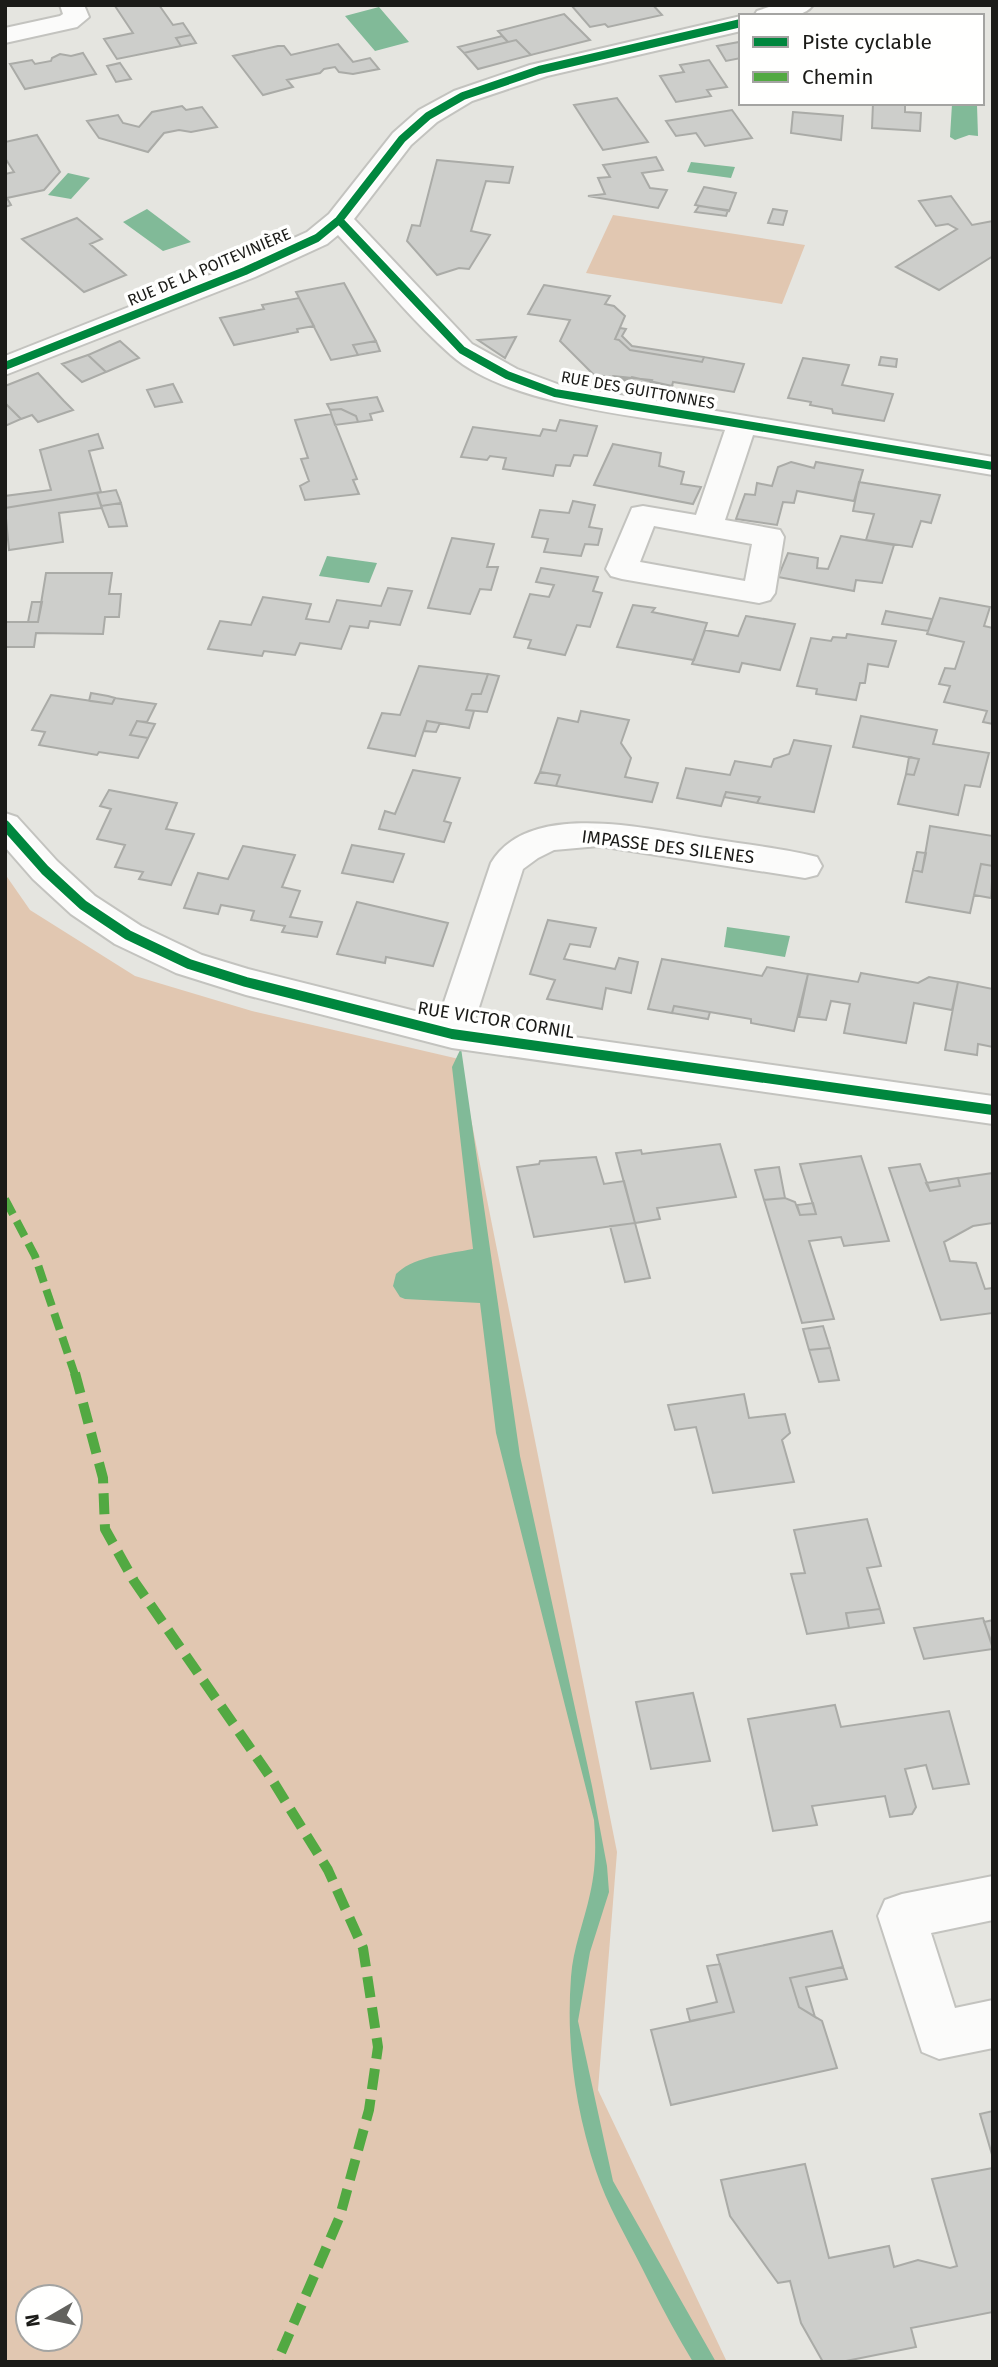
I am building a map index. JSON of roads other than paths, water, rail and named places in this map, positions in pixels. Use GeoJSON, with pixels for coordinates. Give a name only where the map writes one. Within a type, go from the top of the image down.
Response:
{"type":"FeatureCollection","features":[{"type":"Feature","properties":{"kind":"street"},"geometry":{"type":"LineString","coordinates":[[5,36],[68,22],[76,17],[72,5]]}},
{"type":"Feature","properties":{"kind":"street"},"geometry":{"type":"LineString","coordinates":[[772,14],[801,5]]}},
{"type":"Feature","properties":{"kind":"street","name":"RUE DE LA POITEVINIÈRE"},"geometry":{"type":"LineString","coordinates":[[5,366],[288,253],[317,237],[339,220],[402,139],[428,116],[463,96],[539,70],[739,23]]}},
{"type":"Feature","properties":{"kind":"street","name":"RUE DES GUITTONNES"},"geometry":{"type":"LineString","coordinates":[[339,220],[440,329],[485,366],[514,379],[555,393],[993,467]]}},
{"type":"Feature","properties":{"kind":"street"},"geometry":{"type":"LineString","coordinates":[[708,525],[742,424]]}},
{"type":"Feature","properties":{"kind":"street","name":"RUE VICTOR CORNIL"},"geometry":{"type":"LineString","coordinates":[[5,825],[45,870],[83,905],[141,941],[189,964],[246,982],[452,1034],[993,1110]]}},
{"type":"Feature","properties":{"kind":"street","name":"IMPASSE DES SILENES"},"geometry":{"type":"LineString","coordinates":[[452,1034],[508,863],[526,849],[548,839],[599,834],[805,866]]}},
{"type":"Feature","properties":{"kind":"street"},"geometry":{"type":"LineString","coordinates":[[993,1898],[902,1916],[939,2035],[993,2024]]}}]}
